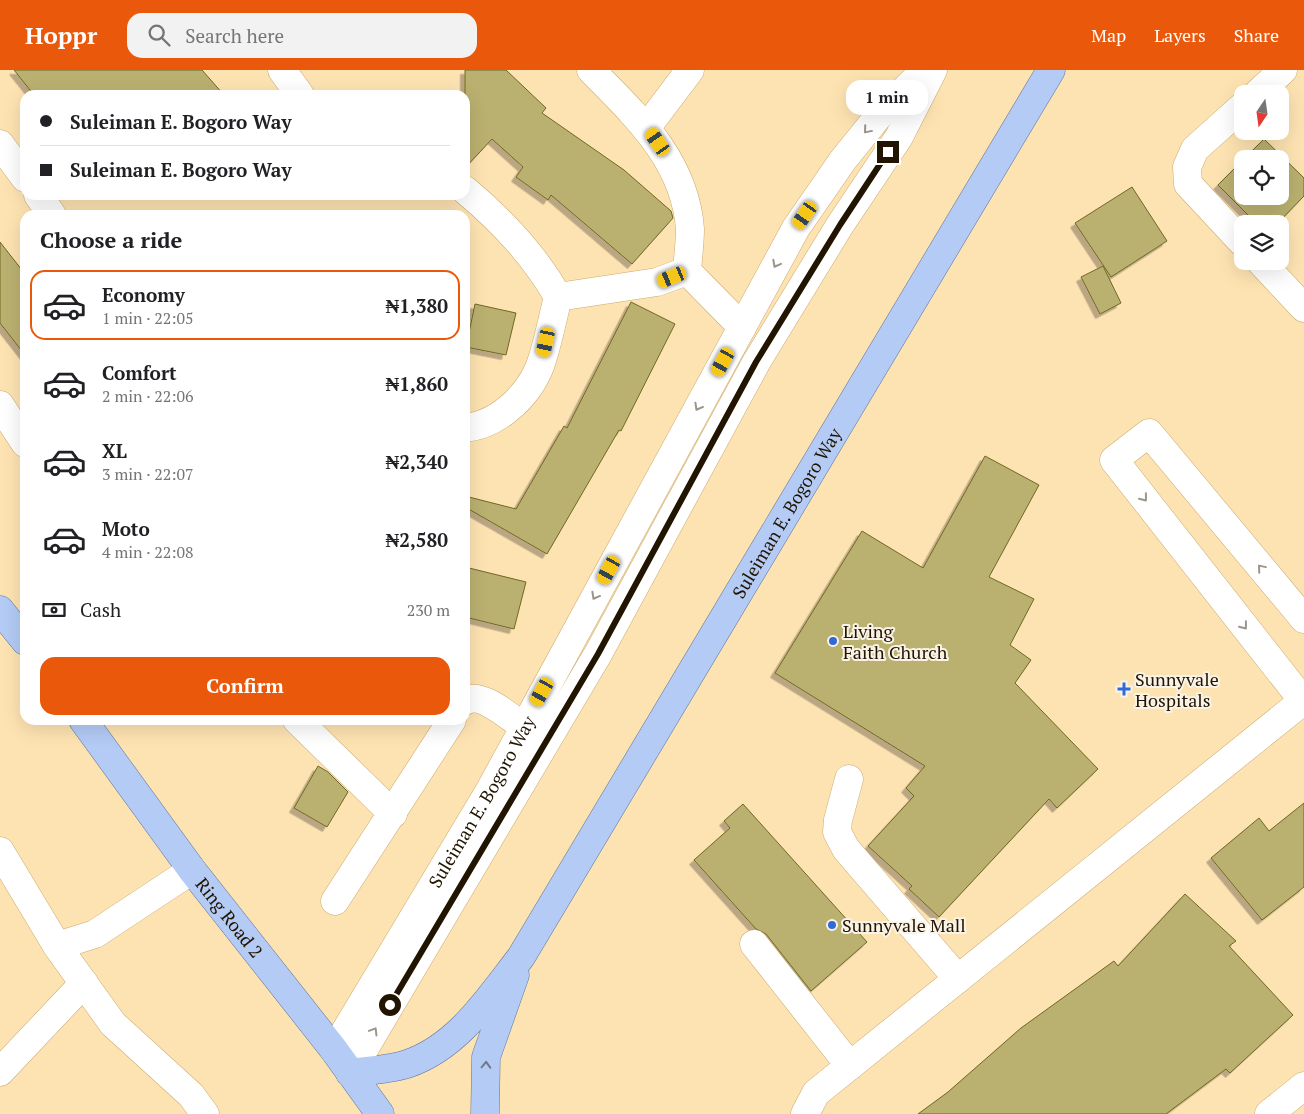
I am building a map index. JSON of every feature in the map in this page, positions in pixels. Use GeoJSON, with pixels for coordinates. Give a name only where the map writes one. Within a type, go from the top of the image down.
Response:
{"type":"FeatureCollection","features":[{"type":"Feature","properties":{"kind":"main road","name":"Suleiman E. Bogoro Way"},"geometry":{"type":"LineString","coordinates":[[521,958],[1052,70]]}},
{"type":"Feature","properties":{"kind":"main road"},"geometry":{"type":"LineString","coordinates":[[0,610],[20,635]]}},
{"type":"Feature","properties":{"kind":"main road","name":"Ring Road 2"},"geometry":{"type":"LineString","coordinates":[[87,725],[192,870],[334,1050],[380,1114]]}},
{"type":"Feature","properties":{"kind":"main road"},"geometry":{"type":"LineString","coordinates":[[350,1073],[406,1064],[446,1044],[475,1015],[521,958]]}},
{"type":"Feature","properties":{"kind":"main road"},"geometry":{"type":"LineString","coordinates":[[485,1114],[486,1057],[521,958]]}},
{"type":"Feature","properties":{"kind":"street"},"geometry":{"type":"LineString","coordinates":[[282,70],[296,90]]}},
{"type":"Feature","properties":{"kind":"street"},"geometry":{"type":"LineString","coordinates":[[591,70],[647,127],[668,156],[685,196],[690,230],[686,271]]}},
{"type":"Feature","properties":{"kind":"street"},"geometry":{"type":"LineString","coordinates":[[647,127],[690,70]]}},
{"type":"Feature","properties":{"kind":"street","name":"Suleiman E. Bogoro Way"},"geometry":{"type":"LineString","coordinates":[[334,1050],[490,790],[523,726],[796,228],[842,160],[881,113],[925,70]]}},
{"type":"Feature","properties":{"kind":"street","name":"Suleiman E. Bogoro Way"},"geometry":{"type":"LineString","coordinates":[[350,1073],[598,654],[756,362],[840,225],[899,137],[933,70]]}},
{"type":"Feature","properties":{"kind":"street"},"geometry":{"type":"LineString","coordinates":[[1267,85],[1284,70]]}},
{"type":"Feature","properties":{"kind":"street"},"geometry":{"type":"LineString","coordinates":[[1234,114],[1195,149],[1187,167],[1188,184],[1234,233]]}},
{"type":"Feature","properties":{"kind":"street"},"geometry":{"type":"LineString","coordinates":[[0,144],[20,171]]}},
{"type":"Feature","properties":{"kind":"street"},"geometry":{"type":"LineString","coordinates":[[842,160],[868,183]]}},
{"type":"Feature","properties":{"kind":"street"},"geometry":{"type":"LineString","coordinates":[[470,194],[489,211],[545,272],[558,297],[543,359],[528,389],[504,412],[483,426],[470,427]]}},
{"type":"Feature","properties":{"kind":"street"},"geometry":{"type":"LineString","coordinates":[[814,202],[840,225]]}},
{"type":"Feature","properties":{"kind":"street"},"geometry":{"type":"LineString","coordinates":[[1268,270],[1304,308]]}},
{"type":"Feature","properties":{"kind":"street"},"geometry":{"type":"LineString","coordinates":[[558,297],[657,282],[686,271]]}},
{"type":"Feature","properties":{"kind":"street"},"geometry":{"type":"LineString","coordinates":[[686,271],[742,327]]}},
{"type":"Feature","properties":{"kind":"street"},"geometry":{"type":"LineString","coordinates":[[0,405],[20,435]]}},
{"type":"Feature","properties":{"kind":"street"},"geometry":{"type":"LineString","coordinates":[[805,1114],[816,1093],[1304,701],[1114,460],[1149,433],[1304,619]]}},
{"type":"Feature","properties":{"kind":"street"},"geometry":{"type":"LineString","coordinates":[[470,697],[480,698],[523,726]]}},
{"type":"Feature","properties":{"kind":"street"},"geometry":{"type":"LineString","coordinates":[[301,725],[393,814]]}},
{"type":"Feature","properties":{"kind":"street"},"geometry":{"type":"LineString","coordinates":[[336,901],[449,725]]}},
{"type":"Feature","properties":{"kind":"street"},"geometry":{"type":"LineString","coordinates":[[849,779],[838,820],[837,832],[846,849],[958,979]]}},
{"type":"Feature","properties":{"kind":"street"},"geometry":{"type":"LineString","coordinates":[[0,851],[57,946],[113,1024],[191,1096],[205,1114]]}},
{"type":"Feature","properties":{"kind":"street"},"geometry":{"type":"LineString","coordinates":[[57,946],[95,934],[192,870]]}},
{"type":"Feature","properties":{"kind":"street"},"geometry":{"type":"LineString","coordinates":[[754,944],[850,1066]]}},
{"type":"Feature","properties":{"kind":"street"},"geometry":{"type":"LineString","coordinates":[[0,1072],[84,983]]}},
{"type":"Feature","properties":{"kind":"street"},"geometry":{"type":"LineString","coordinates":[[1269,1114],[1304,1086]]}},
{"type":"Feature","properties":{"kind":"building"},"geometry":{"type":"Polygon","coordinates":[[[14,70],[202,70],[220,90],[30,90],[14,70]]]}},
{"type":"Feature","properties":{"kind":"building"},"geometry":{"type":"Polygon","coordinates":[[[465,70],[506,70],[546,108],[542,113],[624,170],[671,211],[673,218],[632,264],[551,195],[548,200],[516,177],[523,167],[492,139],[470,163],[470,90],[465,90],[465,70]]]}},
{"type":"Feature","properties":{"kind":"building"},"geometry":{"type":"Polygon","coordinates":[[[1265,140],[1275,150],[1253,150],[1265,140]]]}},
{"type":"Feature","properties":{"kind":"building"},"geometry":{"type":"Polygon","coordinates":[[[1289,163],[1304,178],[1304,196],[1286,215],[1248,215],[1238,205],[1289,205],[1289,163]]]}},
{"type":"Feature","properties":{"kind":"building"},"geometry":{"type":"Polygon","coordinates":[[[1234,169],[1234,201],[1218,185],[1234,169]]]}},
{"type":"Feature","properties":{"kind":"building"},"geometry":{"type":"Polygon","coordinates":[[[1132,187],[1167,241],[1111,277],[1075,223],[1132,187]]]}},
{"type":"Feature","properties":{"kind":"building"},"geometry":{"type":"Polygon","coordinates":[[[0,242],[20,268],[20,349],[0,323],[0,242]]]}},
{"type":"Feature","properties":{"kind":"building"},"geometry":{"type":"Polygon","coordinates":[[[1103,266],[1121,303],[1100,314],[1081,277],[1103,266]]]}},
{"type":"Feature","properties":{"kind":"building"},"geometry":{"type":"Polygon","coordinates":[[[631,302],[675,324],[621,431],[619,430],[547,554],[470,510],[470,497],[516,509],[564,426],[567,428],[631,302]]]}},
{"type":"Feature","properties":{"kind":"building"},"geometry":{"type":"Polygon","coordinates":[[[475,304],[516,313],[506,355],[470,348],[470,328],[475,304]]]}},
{"type":"Feature","properties":{"kind":"building"},"geometry":{"type":"Polygon","coordinates":[[[985,456],[1039,485],[989,577],[1034,599],[1010,645],[1031,660],[1015,683],[1098,769],[1057,808],[1049,799],[939,917],[909,889],[912,886],[868,846],[914,796],[906,788],[925,766],[775,673],[862,531],[923,568],[985,456]]]}},
{"type":"Feature","properties":{"kind":"building"},"geometry":{"type":"Polygon","coordinates":[[[470,568],[526,582],[514,629],[470,618],[470,568]]]}},
{"type":"Feature","properties":{"kind":"building"},"geometry":{"type":"Polygon","coordinates":[[[318,766],[328,772],[348,792],[327,827],[294,808],[318,766]]]}},
{"type":"Feature","properties":{"kind":"building"},"geometry":{"type":"Polygon","coordinates":[[[1304,803],[1304,887],[1262,920],[1211,858],[1259,818],[1269,831],[1304,803]]]}},
{"type":"Feature","properties":{"kind":"building"},"geometry":{"type":"Polygon","coordinates":[[[743,804],[867,942],[811,991],[766,934],[756,929],[694,860],[730,828],[724,821],[743,804]]]}},
{"type":"Feature","properties":{"kind":"building"},"geometry":{"type":"Polygon","coordinates":[[[1185,894],[1236,941],[1229,946],[1293,1015],[1230,1073],[1226,1069],[1166,1114],[918,1114],[948,1092],[1021,1028],[1114,961],[1118,966],[1185,894]]]}},
{"type":"Feature","properties":{"kind":"place","name":"Living Faith Church"},"geometry":{"type":"Point","coordinates":[833,641]}},
{"type":"Feature","properties":{"kind":"place","name":"Sunnyvale Hospitals"},"geometry":{"type":"Point","coordinates":[1124,689]}},
{"type":"Feature","properties":{"kind":"place","name":"Sunnyvale Mall"},"geometry":{"type":"Point","coordinates":[832,925]}},
{"type":"Feature","properties":{"kind":"route"},"geometry":{"type":"LineString","coordinates":[[390,1005],[598,654],[756,362],[840,225],[888,152]]}}]}
